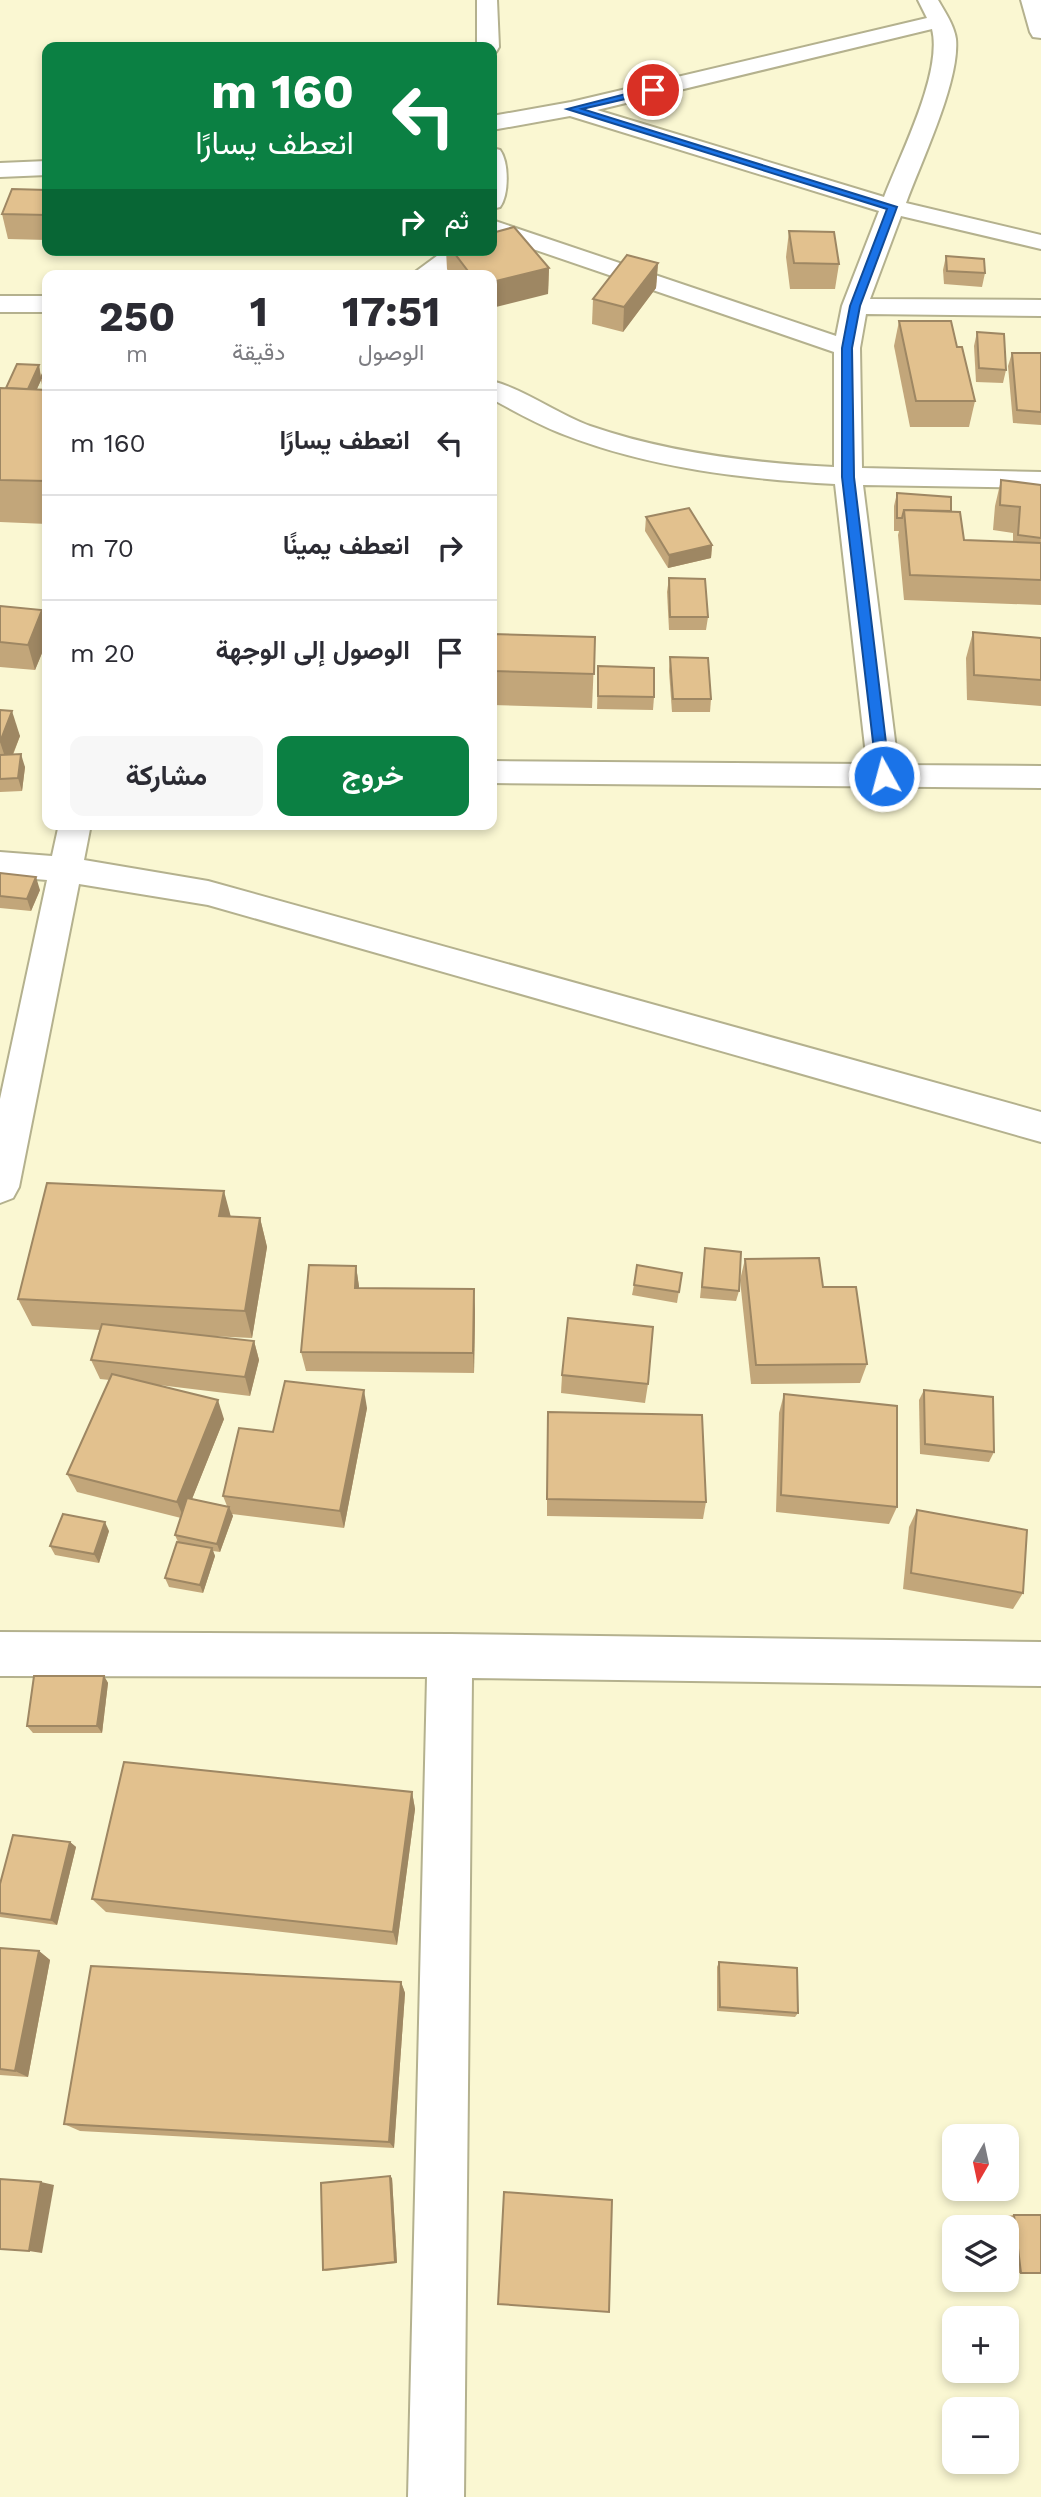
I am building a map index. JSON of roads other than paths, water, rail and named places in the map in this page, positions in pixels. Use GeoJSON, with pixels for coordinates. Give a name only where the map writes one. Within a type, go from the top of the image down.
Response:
{"type":"FeatureCollection","features":[{"type":"Feature","properties":{"kind":"street"},"geometry":{"type":"LineString","coordinates":[[487,0],[488,42]]}},
{"type":"Feature","properties":{"kind":"street"},"geometry":{"type":"LineString","coordinates":[[884,776],[848,477],[847,348],[855,306],[942,76],[944,38],[940,21],[929,0]]}},
{"type":"Feature","properties":{"kind":"street"},"geometry":{"type":"LineString","coordinates":[[1031,0],[1041,32]]}},
{"type":"Feature","properties":{"kind":"street"},"geometry":{"type":"LineString","coordinates":[[497,122],[571,109],[940,21]]}},
{"type":"Feature","properties":{"kind":"street"},"geometry":{"type":"LineString","coordinates":[[571,109],[892,207],[1041,242]]}},
{"type":"Feature","properties":{"kind":"street"},"geometry":{"type":"LineString","coordinates":[[0,170],[42,168]]}},
{"type":"Feature","properties":{"kind":"street"},"geometry":{"type":"LineString","coordinates":[[497,229],[847,348]]}},
{"type":"Feature","properties":{"kind":"street"},"geometry":{"type":"LineString","coordinates":[[431,270],[453,256]]}},
{"type":"Feature","properties":{"kind":"street"},"geometry":{"type":"LineString","coordinates":[[0,304],[42,304]]}},
{"type":"Feature","properties":{"kind":"street"},"geometry":{"type":"LineString","coordinates":[[855,306],[1041,308]]}},
{"type":"Feature","properties":{"kind":"street"},"geometry":{"type":"LineString","coordinates":[[497,392],[557,422],[639,448],[704,462],[848,477],[1041,480]]}},
{"type":"Feature","properties":{"kind":"street"},"geometry":{"type":"LineString","coordinates":[[497,772],[1041,777]]}},
{"type":"Feature","properties":{"kind":"street"},"geometry":{"type":"LineString","coordinates":[[0,1187],[74,830]]}},
{"type":"Feature","properties":{"kind":"street"},"geometry":{"type":"LineString","coordinates":[[0,864],[64,869],[208,893],[1041,1127]]}},
{"type":"Feature","properties":{"kind":"street"},"geometry":{"type":"LineString","coordinates":[[0,1654],[450,1656],[1041,1664]]}},
{"type":"Feature","properties":{"kind":"street"},"geometry":{"type":"LineString","coordinates":[[436,2497],[450,1656]]}}]}
